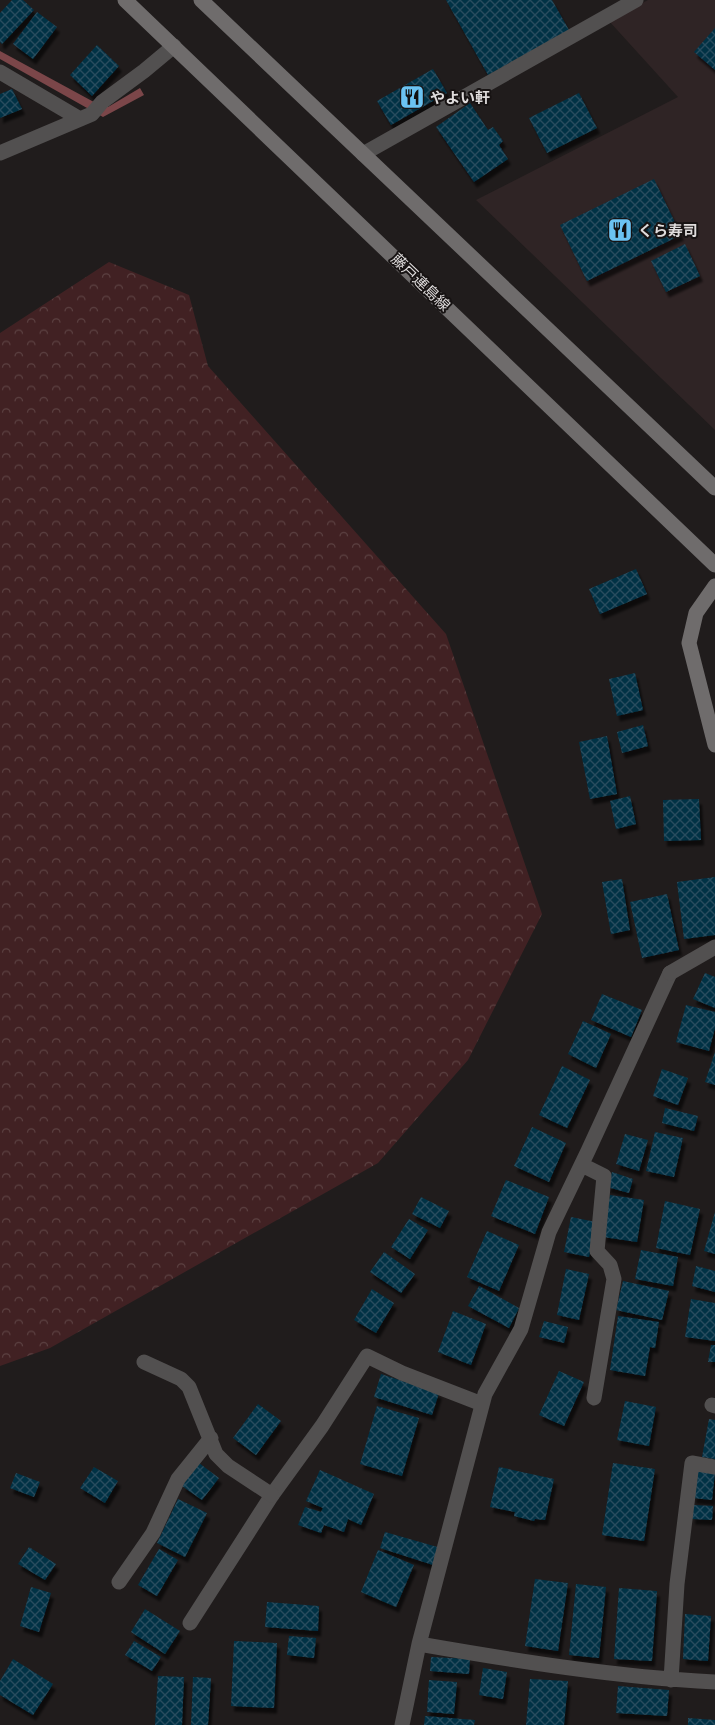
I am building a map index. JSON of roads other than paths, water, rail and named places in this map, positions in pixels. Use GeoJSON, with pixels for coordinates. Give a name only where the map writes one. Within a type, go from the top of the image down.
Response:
{"type":"FeatureCollection","features":[{"type":"Feature","properties":{"kind":"main road","name":"藤戸連島線"},"geometry":{"type":"LineString","coordinates":[[125,0],[715,565]]}},
{"type":"Feature","properties":{"kind":"main road"},"geometry":{"type":"LineString","coordinates":[[200,0],[715,488]]}},
{"type":"Feature","properties":{"kind":"main road"},"geometry":{"type":"LineString","coordinates":[[715,586],[696,613],[689,643],[715,745]]}},
{"type":"Feature","properties":{"kind":"street"},"geometry":{"type":"LineString","coordinates":[[363,154],[636,0]]}},
{"type":"Feature","properties":{"kind":"street"},"geometry":{"type":"LineString","coordinates":[[0,153],[86,116],[174,46]]}},
{"type":"Feature","properties":{"kind":"street"},"geometry":{"type":"LineString","coordinates":[[0,72],[86,116]]}},
{"type":"Feature","properties":{"kind":"street"},"geometry":{"type":"LineString","coordinates":[[402,1725],[418,1644],[482,1404],[485,1394],[521,1329],[549,1232],[670,974],[715,947]]}},
{"type":"Feature","properties":{"kind":"street"},"geometry":{"type":"LineString","coordinates":[[582,1165],[604,1176],[597,1251],[610,1265],[614,1278],[594,1398]]}},
{"type":"Feature","properties":{"kind":"street"},"geometry":{"type":"LineString","coordinates":[[190,1623],[272,1495],[322,1426],[367,1356],[402,1373],[482,1404]]}},
{"type":"Feature","properties":{"kind":"street"},"geometry":{"type":"LineString","coordinates":[[144,1362],[182,1379],[189,1387],[216,1454],[228,1466],[272,1495]]}},
{"type":"Feature","properties":{"kind":"street"},"geometry":{"type":"LineString","coordinates":[[119,1582],[153,1533],[178,1479],[211,1438]]}},
{"type":"Feature","properties":{"kind":"street"},"geometry":{"type":"LineString","coordinates":[[671,1680],[677,1584],[692,1463],[715,1467]]}},
{"type":"Feature","properties":{"kind":"street"},"geometry":{"type":"LineString","coordinates":[[418,1644],[522,1662],[671,1680],[715,1682]]}},
{"type":"Feature","properties":{"kind":"place","name":"やよい軒"},"geometry":{"type":"Point","coordinates":[412,97]}},
{"type":"Feature","properties":{"kind":"place","name":"くら寿司"},"geometry":{"type":"Point","coordinates":[620,230]}}]}
